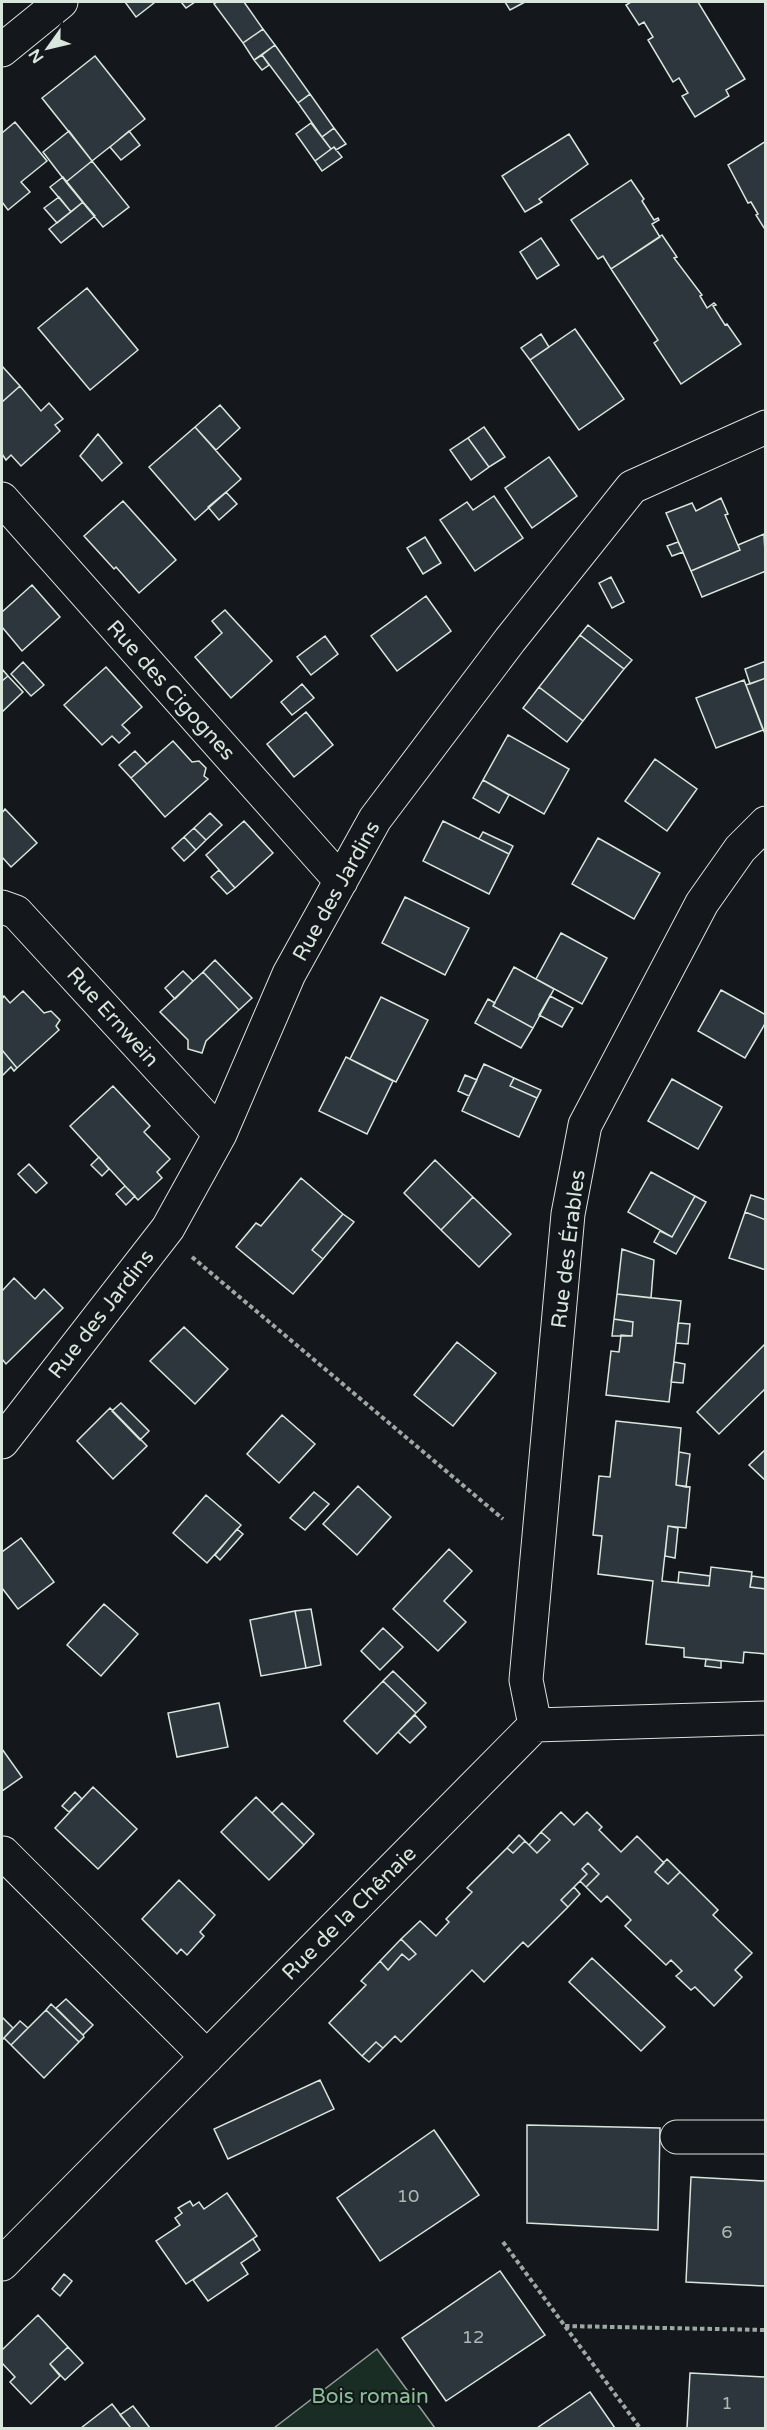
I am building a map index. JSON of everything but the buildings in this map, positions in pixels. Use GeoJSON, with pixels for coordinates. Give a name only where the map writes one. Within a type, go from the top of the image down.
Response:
{"type":"FeatureCollection","features":[{"type":"Feature","properties":{"kind":"street"},"geometry":{"type":"LineString","coordinates":[[2,50],[61,2]]}},
{"type":"Feature","properties":{"kind":"street","name":"Rue des Jardins"},"geometry":{"type":"LineString","coordinates":[[5,1429],[164,1233],[220,1134],[290,974],[375,819],[510,640],[632,487],[765,427]]}},
{"type":"Feature","properties":{"kind":"street","name":"Rue des Cigognes"},"geometry":{"type":"LineString","coordinates":[[2,499],[341,881]]}},
{"type":"Feature","properties":{"kind":"street","name":"Rue des Érables"},"geometry":{"type":"LineString","coordinates":[[535,1725],[526,1680],[568,1214],[585,1125],[702,903],[740,849],[765,823]]}},
{"type":"Feature","properties":{"kind":"street","name":"Rue Ernwein"},"geometry":{"type":"LineString","coordinates":[[2,907],[16,912],[220,1134]]}},
{"type":"Feature","properties":{"kind":"street"},"geometry":{"type":"LineString","coordinates":[[535,1725],[765,1718]]}},
{"type":"Feature","properties":{"kind":"street","name":"Rue de la Chênaie"},"geometry":{"type":"LineString","coordinates":[[2,2264],[535,1725]]}},
{"type":"Feature","properties":{"kind":"street"},"geometry":{"type":"LineString","coordinates":[[3,1853],[207,2057]]}},
{"type":"Feature","properties":{"kind":"street"},"geometry":{"type":"LineString","coordinates":[[677,2137],[765,2136]]}},
{"type":"Feature","properties":{"kind":"path"},"geometry":{"type":"LineString","coordinates":[[164,1233],[538,1548]]}},
{"type":"Feature","properties":{"kind":"path"},"geometry":{"type":"LineString","coordinates":[[503,2242],[640,2428]]}},
{"type":"Feature","properties":{"kind":"path"},"geometry":{"type":"LineString","coordinates":[[564,2325],[765,2330]]}},
{"type":"Feature","properties":{"kind":"green space","name":"Bois romain"},"geometry":{"type":"Polygon","coordinates":[[[377,2349],[435,2428],[274,2428],[377,2349]]]}}]}
